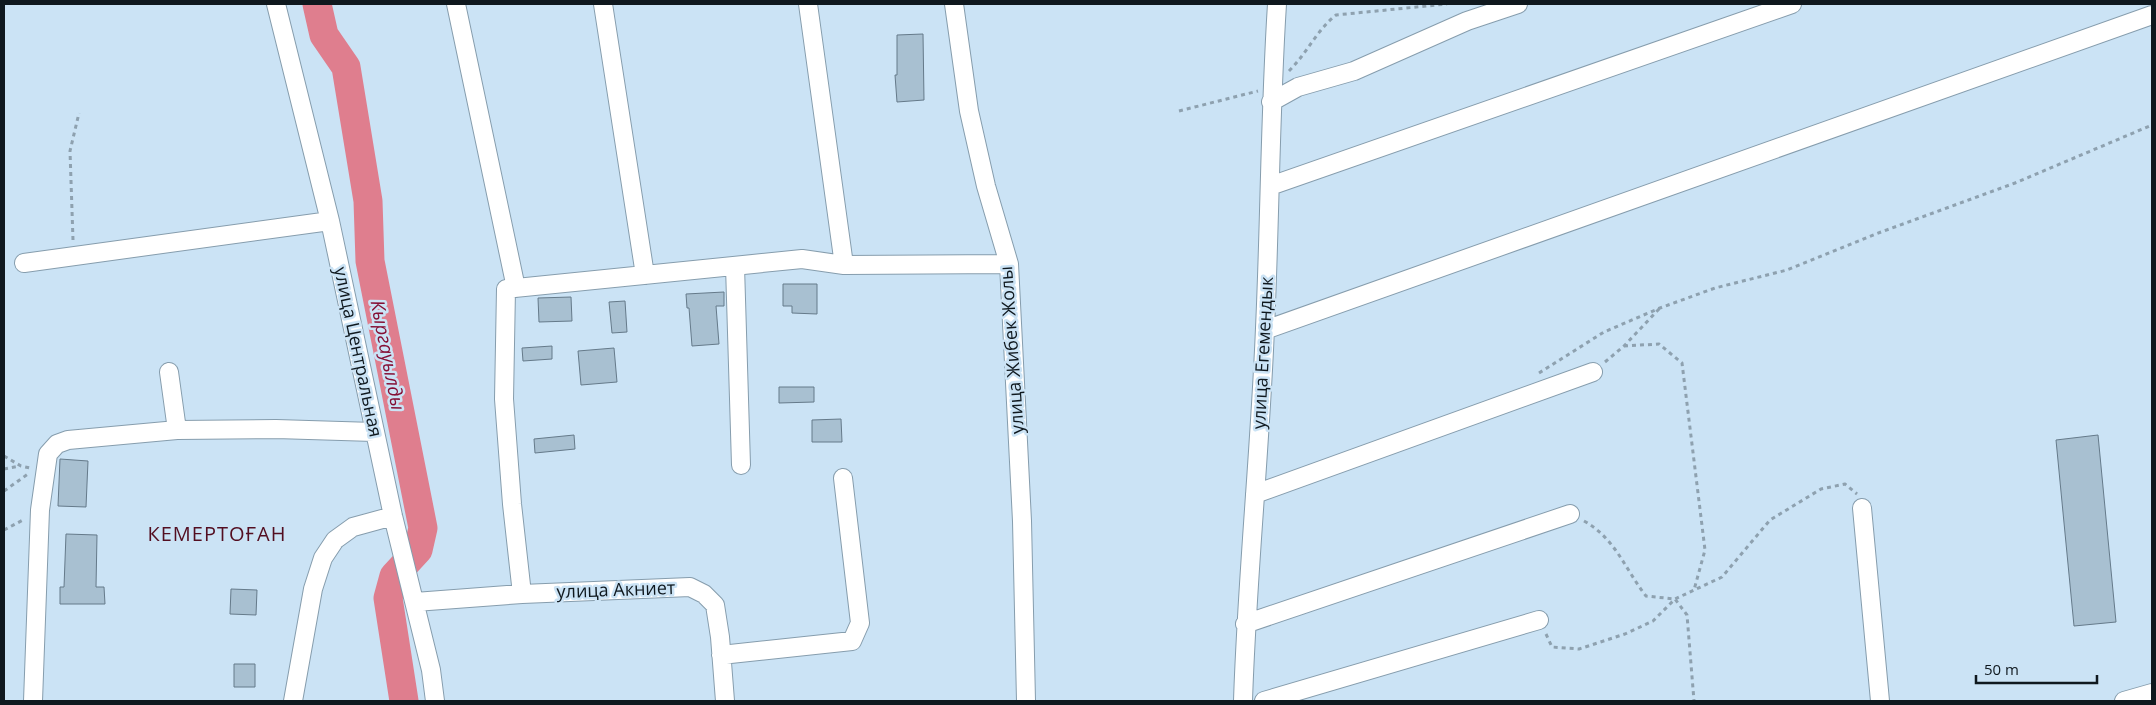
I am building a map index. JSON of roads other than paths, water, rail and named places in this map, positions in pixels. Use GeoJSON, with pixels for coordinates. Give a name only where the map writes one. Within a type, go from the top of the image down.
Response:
{"type":"FeatureCollection","features":[{"type":"Feature","properties":{"kind":"street","name":"улица Центральная"},"geometry":{"type":"LineString","coordinates":[[276,4],[330,221],[398,539],[432,670],[434,701]]}},
{"type":"Feature","properties":{"kind":"street"},"geometry":{"type":"LineString","coordinates":[[456,4],[516,288]]}},
{"type":"Feature","properties":{"kind":"street"},"geometry":{"type":"LineString","coordinates":[[603,4],[645,275]]}},
{"type":"Feature","properties":{"kind":"street"},"geometry":{"type":"LineString","coordinates":[[808,4],[844,265]]}},
{"type":"Feature","properties":{"kind":"street","name":"улица Жибек Жолы"},"geometry":{"type":"LineString","coordinates":[[954,4],[969,111],[986,186],[1009,264],[1022,521],[1026,701]]}},
{"type":"Feature","properties":{"kind":"street","name":"улица Егемендык"},"geometry":{"type":"LineString","coordinates":[[1242,701],[1245,624],[1265,330],[1271,95],[1277,4]]}},
{"type":"Feature","properties":{"kind":"street"},"geometry":{"type":"LineString","coordinates":[[1271,95],[1354,71],[1467,21],[1518,4]]}},
{"type":"Feature","properties":{"kind":"street"},"geometry":{"type":"LineString","coordinates":[[1270,186],[1792,4]]}},
{"type":"Feature","properties":{"kind":"street"},"geometry":{"type":"LineString","coordinates":[[1265,330],[2152,15]]}},
{"type":"Feature","properties":{"kind":"street"},"geometry":{"type":"LineString","coordinates":[[24,263],[330,221]]}},
{"type":"Feature","properties":{"kind":"street"},"geometry":{"type":"LineString","coordinates":[[522,594],[512,504],[504,399],[506,289],[802,259],[844,265],[1009,264]]}},
{"type":"Feature","properties":{"kind":"street"},"geometry":{"type":"LineString","coordinates":[[735,266],[741,466]]}},
{"type":"Feature","properties":{"kind":"street"},"geometry":{"type":"LineString","coordinates":[[169,372],[177,430]]}},
{"type":"Feature","properties":{"kind":"street"},"geometry":{"type":"LineString","coordinates":[[1255,494],[1593,372]]}},
{"type":"Feature","properties":{"kind":"street"},"geometry":{"type":"LineString","coordinates":[[33,701],[40,510],[48,454],[57,444],[68,440],[177,430],[276,429],[374,432]]}},
{"type":"Feature","properties":{"kind":"street"},"geometry":{"type":"LineString","coordinates":[[721,655],[852,641],[860,623],[843,478]]}},
{"type":"Feature","properties":{"kind":"street"},"geometry":{"type":"LineString","coordinates":[[1862,508],[1880,701]]}},
{"type":"Feature","properties":{"kind":"street"},"geometry":{"type":"LineString","coordinates":[[1245,624],[1570,514]]}},
{"type":"Feature","properties":{"kind":"street"},"geometry":{"type":"LineString","coordinates":[[293,701],[313,589],[323,558],[336,540],[353,527],[393,516]]}},
{"type":"Feature","properties":{"kind":"street","name":"улица Акниет"},"geometry":{"type":"LineString","coordinates":[[415,602],[522,594],[690,587],[704,594],[715,606],[725,701]]}},
{"type":"Feature","properties":{"kind":"street"},"geometry":{"type":"LineString","coordinates":[[1264,701],[1539,620]]}},
{"type":"Feature","properties":{"kind":"street"},"geometry":{"type":"LineString","coordinates":[[2124,701],[2152,693]]}},
{"type":"Feature","properties":{"kind":"waterway","name":"Кыргауылды"},"geometry":{"type":"LineString","coordinates":[[317,4],[324,35],[346,67],[368,201],[370,261],[423,528],[418,550],[394,576],[388,598],[404,701]]}},
{"type":"Feature","properties":{"kind":"district","name":"КЕМЕРТОҒАН"},"geometry":{"type":"Point","coordinates":[217,534]}}]}
